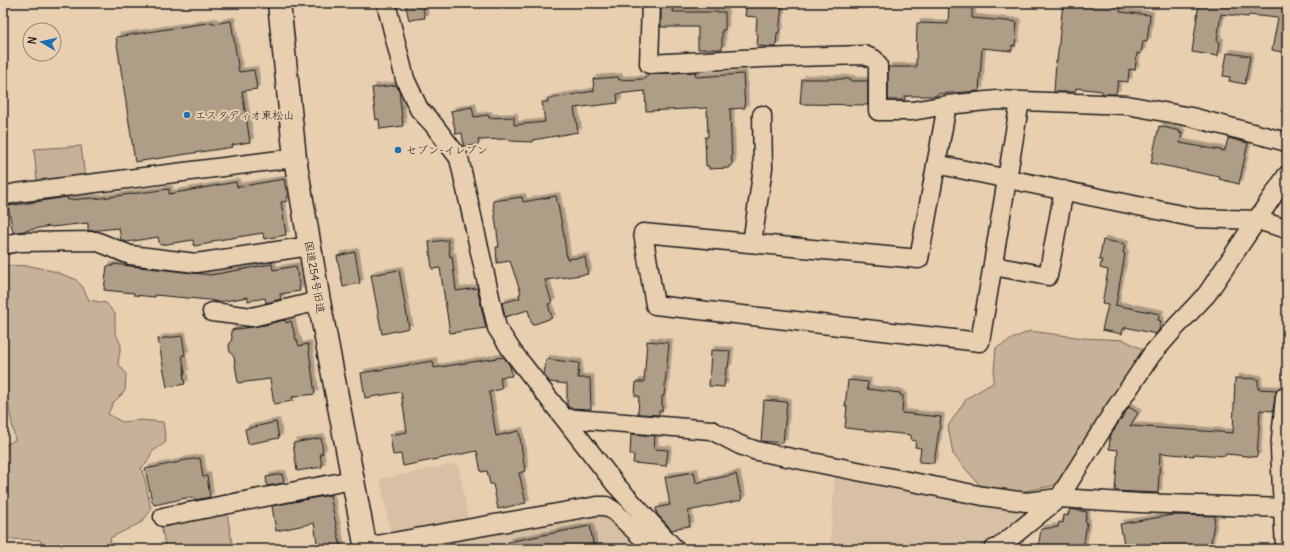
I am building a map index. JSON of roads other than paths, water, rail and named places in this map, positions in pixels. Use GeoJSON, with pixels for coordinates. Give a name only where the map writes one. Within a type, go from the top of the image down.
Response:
{"type":"FeatureCollection","features":[{"type":"Feature","properties":{"kind":"street","name":"国道254号旧道"},"geometry":{"type":"LineString","coordinates":[[279,3],[295,158],[319,301],[365,548]]}},
{"type":"Feature","properties":{"kind":"street"},"geometry":{"type":"LineString","coordinates":[[386,3],[405,79],[419,109],[433,124],[459,158],[497,328],[512,352],[616,484],[675,549]]}},
{"type":"Feature","properties":{"kind":"street"},"geometry":{"type":"LineString","coordinates":[[651,3],[649,64],[761,58],[864,55],[874,59],[878,65],[878,111],[912,111],[947,105],[997,100],[1127,105],[1191,117],[1287,142]]}},
{"type":"Feature","properties":{"kind":"street"},"geometry":{"type":"LineString","coordinates":[[947,105],[919,259],[643,233],[655,305],[980,342],[1020,102]]}},
{"type":"Feature","properties":{"kind":"street"},"geometry":{"type":"LineString","coordinates":[[752,244],[763,168],[762,115]]}},
{"type":"Feature","properties":{"kind":"street"},"geometry":{"type":"LineString","coordinates":[[3,196],[16,193],[295,158]]}},
{"type":"Feature","properties":{"kind":"street"},"geometry":{"type":"LineString","coordinates":[[936,164],[1196,218],[1256,220],[1287,229]]}},
{"type":"Feature","properties":{"kind":"street"},"geometry":{"type":"LineString","coordinates":[[996,549],[1059,498],[1113,412],[1152,354],[1207,294],[1287,174]]}},
{"type":"Feature","properties":{"kind":"street"},"geometry":{"type":"LineString","coordinates":[[993,266],[1048,276],[1064,190]]}},
{"type":"Feature","properties":{"kind":"street"},"geometry":{"type":"LineString","coordinates":[[3,245],[19,242],[96,241],[130,255],[196,263],[310,246]]}},
{"type":"Feature","properties":{"kind":"street"},"geometry":{"type":"LineString","coordinates":[[212,312],[252,317],[319,301]]}},
{"type":"Feature","properties":{"kind":"street"},"geometry":{"type":"LineString","coordinates":[[1287,397],[1282,449],[1287,549]]}},
{"type":"Feature","properties":{"kind":"street"},"geometry":{"type":"LineString","coordinates":[[564,418],[711,430],[740,445],[757,451],[983,496],[1026,502],[1059,498],[1140,503],[1286,508]]}},
{"type":"Feature","properties":{"kind":"street"},"geometry":{"type":"LineString","coordinates":[[163,517],[352,480]]}},
{"type":"Feature","properties":{"kind":"street"},"geometry":{"type":"LineString","coordinates":[[365,548],[597,506],[606,506],[614,511],[654,549]]}},
{"type":"Feature","properties":{"kind":"place","name":"エスタディオ東松山"},"geometry":{"type":"Point","coordinates":[187,115]}},
{"type":"Feature","properties":{"kind":"place","name":"セブン-イレブン"},"geometry":{"type":"Point","coordinates":[398,150]}}]}
